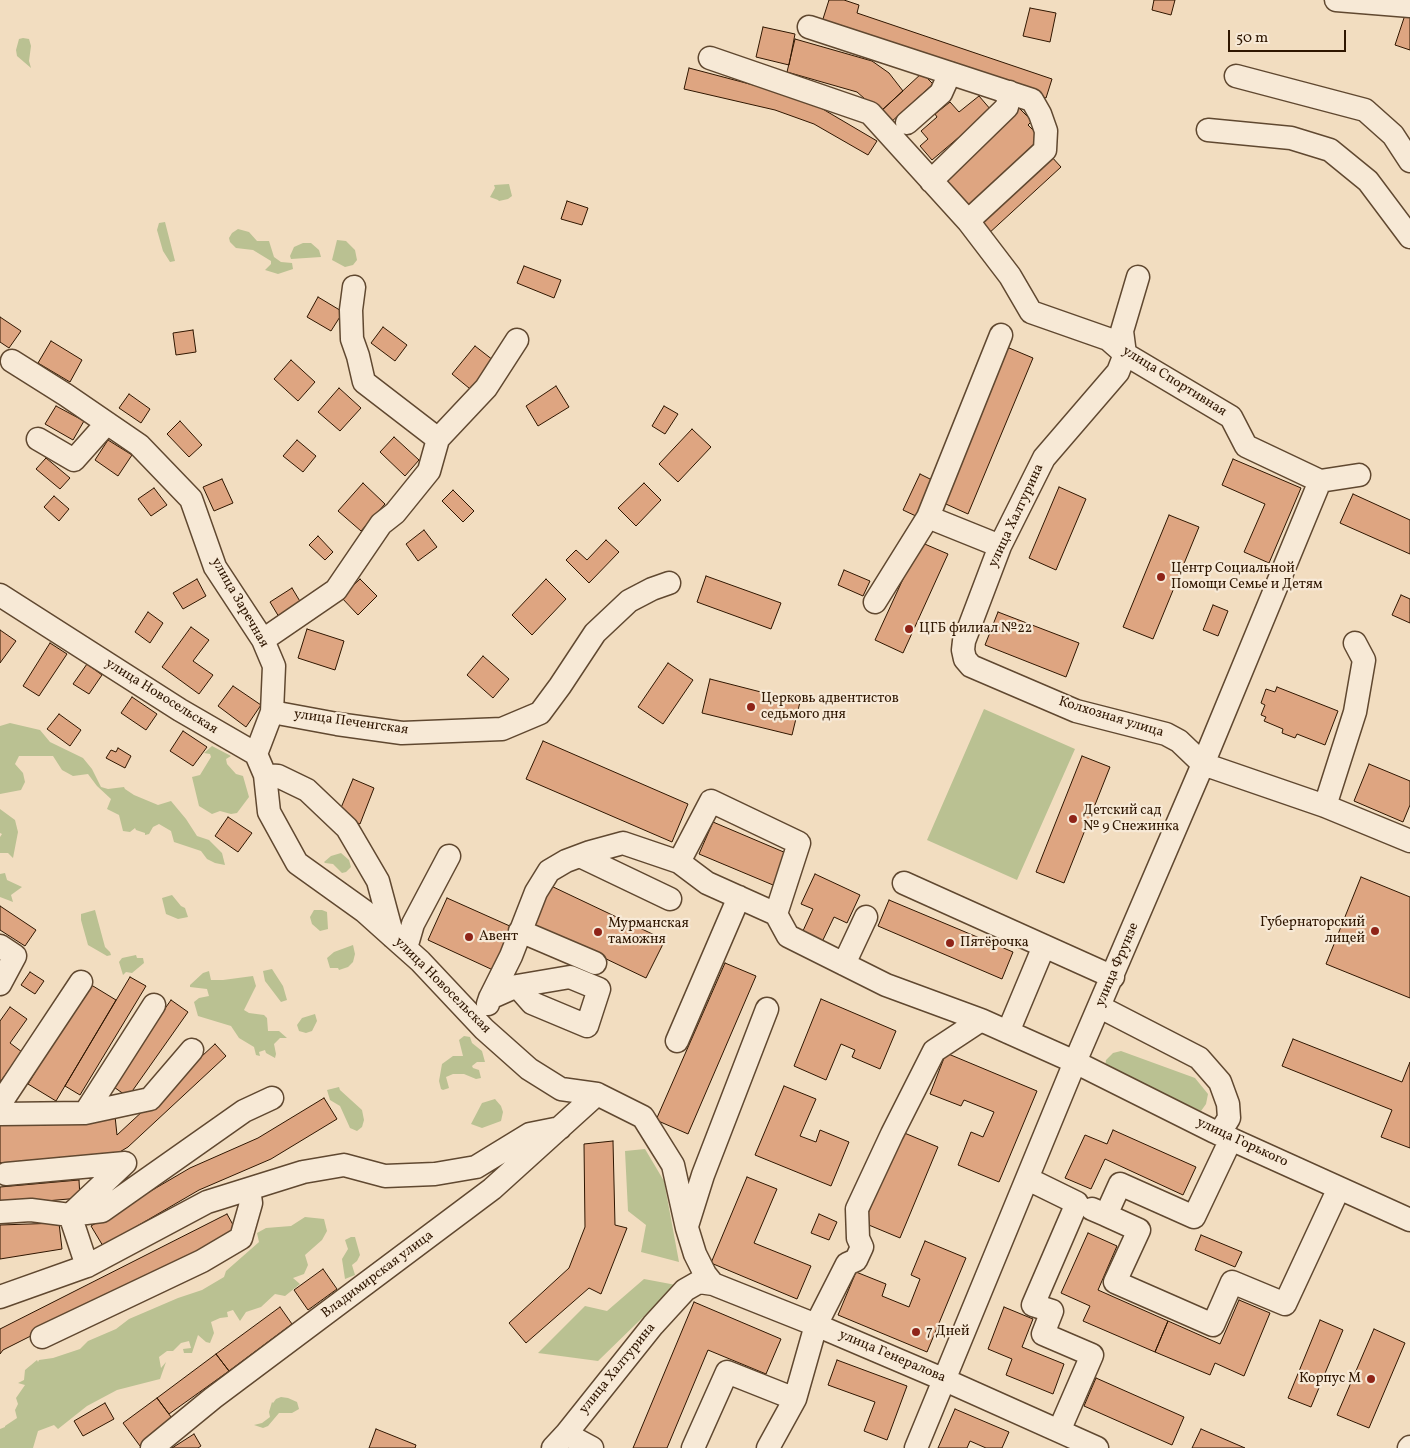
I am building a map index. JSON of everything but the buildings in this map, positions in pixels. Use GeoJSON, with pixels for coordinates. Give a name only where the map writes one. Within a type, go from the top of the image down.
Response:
{"type":"FeatureCollection","features":[{"type":"Feature","properties":{"kind":"street"},"geometry":{"type":"LineString","coordinates":[[1336,0],[1410,6]]}},
{"type":"Feature","properties":{"kind":"street"},"geometry":{"type":"LineString","coordinates":[[710,58],[870,113],[968,221],[1045,150],[1046,131],[1040,114],[1032,100],[809,26]]}},
{"type":"Feature","properties":{"kind":"street"},"geometry":{"type":"LineString","coordinates":[[907,123],[941,93],[950,73]]}},
{"type":"Feature","properties":{"kind":"street"},"geometry":{"type":"LineString","coordinates":[[1236,76],[1365,110],[1392,135],[1410,161]]}},
{"type":"Feature","properties":{"kind":"street"},"geometry":{"type":"LineString","coordinates":[[931,181],[1007,107],[1009,92]]}},
{"type":"Feature","properties":{"kind":"street"},"geometry":{"type":"LineString","coordinates":[[1208,130],[1291,138],[1330,150],[1368,181],[1410,237]]}},
{"type":"Feature","properties":{"kind":"street","name":"улица Спортивная"},"geometry":{"type":"LineString","coordinates":[[968,221],[1010,276],[1031,312],[1108,339],[1125,354],[1231,418],[1246,446],[1320,481]]}},
{"type":"Feature","properties":{"kind":"street"},"geometry":{"type":"LineString","coordinates":[[1125,354],[1122,330],[1138,277]]}},
{"type":"Feature","properties":{"kind":"street"},"geometry":{"type":"LineString","coordinates":[[354,287],[351,310],[352,339],[364,382],[438,439]]}},
{"type":"Feature","properties":{"kind":"street"},"geometry":{"type":"LineString","coordinates":[[875,602],[928,516],[1001,335]]}},
{"type":"Feature","properties":{"kind":"street"},"geometry":{"type":"LineString","coordinates":[[263,640],[336,590],[381,524],[395,513],[429,472],[438,439],[486,388],[518,340]]}},
{"type":"Feature","properties":{"kind":"street","name":"улица Халтурина"},"geometry":{"type":"LineString","coordinates":[[964,641],[1000,546],[1044,458],[1118,372],[1125,354]]}},
{"type":"Feature","properties":{"kind":"street","name":"улица Заречная"},"geometry":{"type":"LineString","coordinates":[[12,362],[139,445],[191,499],[215,567],[263,640],[274,666],[272,712],[256,754]]}},
{"type":"Feature","properties":{"kind":"street"},"geometry":{"type":"LineString","coordinates":[[38,439],[74,460],[107,423]]}},
{"type":"Feature","properties":{"kind":"street"},"geometry":{"type":"LineString","coordinates":[[1320,481],[1359,476]]}},
{"type":"Feature","properties":{"kind":"street","name":"улица Фрунзе"},"geometry":{"type":"LineString","coordinates":[[916,1448],[1075,1062],[1100,1008],[1320,481]]}},
{"type":"Feature","properties":{"kind":"street"},"geometry":{"type":"LineString","coordinates":[[928,516],[1000,546]]}},
{"type":"Feature","properties":{"kind":"street","name":"улица Печенгская"},"geometry":{"type":"LineString","coordinates":[[272,712],[402,733],[502,729],[540,713],[596,633],[629,601],[652,588],[669,583]]}},
{"type":"Feature","properties":{"kind":"street","name":"улица Новосельская"},"geometry":{"type":"LineString","coordinates":[[0,595],[180,710],[256,754],[265,775],[269,812],[297,862],[364,911],[399,942],[420,961],[484,1029],[529,1069],[561,1089],[598,1094],[643,1117],[673,1165],[687,1228],[695,1254],[705,1274],[713,1284]]}},
{"type":"Feature","properties":{"kind":"street","name":"Колхозная улица"},"geometry":{"type":"LineString","coordinates":[[964,641],[965,659],[971,666],[1076,711],[1166,734],[1180,741],[1202,764],[1325,806],[1410,841]]}},
{"type":"Feature","properties":{"kind":"street"},"geometry":{"type":"LineString","coordinates":[[1325,806],[1355,712],[1364,660],[1355,643]]}},
{"type":"Feature","properties":{"kind":"street"},"geometry":{"type":"LineString","coordinates":[[265,775],[278,776],[307,790],[348,828],[378,880],[399,942]]}},
{"type":"Feature","properties":{"kind":"street"},"geometry":{"type":"LineString","coordinates":[[484,1029],[490,998],[511,956],[536,892],[549,871],[566,861],[623,843],[679,862],[706,883],[776,914],[799,843],[710,802],[679,862]]}},
{"type":"Feature","properties":{"kind":"street"},"geometry":{"type":"LineString","coordinates":[[399,942],[413,924],[449,856]]}},
{"type":"Feature","properties":{"kind":"street"},"geometry":{"type":"LineString","coordinates":[[580,856],[670,899]]}},
{"type":"Feature","properties":{"kind":"street"},"geometry":{"type":"LineString","coordinates":[[904,883],[1112,977]]}},
{"type":"Feature","properties":{"kind":"street"},"geometry":{"type":"LineString","coordinates":[[677,1041],[739,897]]}},
{"type":"Feature","properties":{"kind":"street","name":"улица Горького"},"geometry":{"type":"LineString","coordinates":[[776,914],[788,936],[844,964],[886,984],[981,1020],[1075,1062],[1225,1136],[1410,1220]]}},
{"type":"Feature","properties":{"kind":"street"},"geometry":{"type":"LineString","coordinates":[[844,964],[866,917]]}},
{"type":"Feature","properties":{"kind":"street"},"geometry":{"type":"LineString","coordinates":[[520,931],[595,963]]}},
{"type":"Feature","properties":{"kind":"street"},"geometry":{"type":"LineString","coordinates":[[0,946],[15,956],[0,984]]}},
{"type":"Feature","properties":{"kind":"street"},"geometry":{"type":"LineString","coordinates":[[1008,1032],[1044,946]]}},
{"type":"Feature","properties":{"kind":"street"},"geometry":{"type":"LineString","coordinates":[[0,1104],[81,982]]}},
{"type":"Feature","properties":{"kind":"street"},"geometry":{"type":"LineString","coordinates":[[490,998],[518,986]]}},
{"type":"Feature","properties":{"kind":"street"},"geometry":{"type":"LineString","coordinates":[[85,1114],[154,1005]]}},
{"type":"Feature","properties":{"kind":"street"},"geometry":{"type":"LineString","coordinates":[[1100,1008],[1200,1058],[1220,1082],[1228,1104],[1229,1118],[1225,1136],[1194,1217],[1120,1184],[1106,1215]]}},
{"type":"Feature","properties":{"kind":"street"},"geometry":{"type":"LineString","coordinates":[[687,1228],[703,1175],[767,1009]]}},
{"type":"Feature","properties":{"kind":"street"},"geometry":{"type":"LineString","coordinates":[[768,1448],[795,1399],[816,1325],[847,1264],[856,1260],[862,1248],[858,1238],[857,1209],[934,1051],[981,1020]]}},
{"type":"Feature","properties":{"kind":"street"},"geometry":{"type":"LineString","coordinates":[[0,1114],[85,1114],[150,1099],[192,1050]]}},
{"type":"Feature","properties":{"kind":"street","name":"Владимирская улица"},"geometry":{"type":"LineString","coordinates":[[152,1448],[212,1398],[492,1189],[598,1094]]}},
{"type":"Feature","properties":{"kind":"street"},"geometry":{"type":"LineString","coordinates":[[0,1212],[31,1210],[70,1215],[102,1212],[244,1111],[272,1098]]}},
{"type":"Feature","properties":{"kind":"street"},"geometry":{"type":"LineString","coordinates":[[3,1301],[88,1266],[208,1202],[302,1172],[344,1165],[385,1176],[435,1174],[476,1167],[530,1134],[560,1128]]}},
{"type":"Feature","properties":{"kind":"street"},"geometry":{"type":"LineString","coordinates":[[6,1174],[124,1163],[70,1215]]}},
{"type":"Feature","properties":{"kind":"street"},"geometry":{"type":"LineString","coordinates":[[1028,1179],[1139,1230],[1115,1282],[1213,1325],[1232,1282],[1285,1304],[1339,1188]]}},
{"type":"Feature","properties":{"kind":"street"},"geometry":{"type":"LineString","coordinates":[[42,1337],[202,1261],[241,1238],[251,1203],[249,1189]]}},
{"type":"Feature","properties":{"kind":"street"},"geometry":{"type":"LineString","coordinates":[[1059,1431],[1092,1355],[1043,1334],[1052,1311],[1033,1304],[1077,1203]]}},
{"type":"Feature","properties":{"kind":"street"},"geometry":{"type":"LineString","coordinates":[[70,1215],[88,1266]]}},
{"type":"Feature","properties":{"kind":"street","name":"улица Генералова"},"geometry":{"type":"LineString","coordinates":[[685,1290],[699,1282],[713,1284],[945,1380],[1097,1448]]}},
{"type":"Feature","properties":{"kind":"street","name":"улица Халтурина"},"geometry":{"type":"LineString","coordinates":[[560,1441],[653,1325],[685,1290]]}},
{"type":"Feature","properties":{"kind":"street"},"geometry":{"type":"LineString","coordinates":[[692,1448],[727,1372],[795,1399]]}},
{"type":"Feature","properties":{"kind":"street"},"geometry":{"type":"LineString","coordinates":[[560,1441],[592,1448]]}},
{"type":"Feature","properties":{"kind":"green space"},"geometry":{"type":"Polygon","coordinates":[[[19,39],[29,39],[31,46],[29,61],[31,68],[17,56],[16,50],[19,39]]]}},
{"type":"Feature","properties":{"kind":"green space"},"geometry":{"type":"Polygon","coordinates":[[[509,184],[512,196],[508,199],[499,201],[490,197],[495,188],[494,185],[509,184]]]}},
{"type":"Feature","properties":{"kind":"green space"},"geometry":{"type":"Polygon","coordinates":[[[165,222],[175,261],[170,262],[163,251],[157,230],[159,223],[165,222]]]}},
{"type":"Feature","properties":{"kind":"green space"},"geometry":{"type":"Polygon","coordinates":[[[238,229],[249,232],[257,241],[269,241],[274,257],[281,262],[292,263],[293,269],[278,274],[265,270],[271,264],[271,261],[253,250],[236,248],[230,242],[229,238],[232,233],[238,229]]]}},
{"type":"Feature","properties":{"kind":"green space"},"geometry":{"type":"Polygon","coordinates":[[[337,240],[346,241],[355,250],[357,260],[353,265],[345,267],[332,260],[337,240]]]}},
{"type":"Feature","properties":{"kind":"green space"},"geometry":{"type":"Polygon","coordinates":[[[303,243],[311,243],[319,250],[321,257],[291,259],[290,256],[294,247],[303,243]]]}},
{"type":"Feature","properties":{"kind":"green space"},"geometry":{"type":"Polygon","coordinates":[[[984,709],[1075,749],[1017,880],[927,840],[984,709]]]}},
{"type":"Feature","properties":{"kind":"green space"},"geometry":{"type":"Polygon","coordinates":[[[10,723],[40,730],[50,742],[83,758],[92,769],[101,787],[108,789],[124,787],[134,795],[158,805],[171,801],[197,836],[209,840],[222,853],[225,865],[207,859],[201,851],[174,842],[171,831],[159,824],[153,827],[149,834],[145,835],[145,833],[135,828],[130,832],[123,831],[119,815],[107,809],[111,799],[97,786],[88,774],[73,776],[62,770],[53,756],[19,756],[15,764],[23,773],[25,782],[21,790],[0,794],[0,726],[10,723]]]}},
{"type":"Feature","properties":{"kind":"green space"},"geometry":{"type":"Polygon","coordinates":[[[212,746],[231,756],[226,759],[227,764],[236,774],[243,776],[249,797],[237,813],[231,814],[220,811],[212,814],[199,806],[192,777],[200,775],[211,757],[210,754],[204,753],[212,746]]]}},
{"type":"Feature","properties":{"kind":"green space"},"geometry":{"type":"Polygon","coordinates":[[[0,809],[15,820],[18,832],[13,858],[8,853],[0,853],[0,837],[2,834],[0,833],[0,809]]]}},
{"type":"Feature","properties":{"kind":"green space"},"geometry":{"type":"Polygon","coordinates":[[[341,853],[349,860],[351,867],[342,873],[333,864],[324,862],[331,856],[341,853]]]}},
{"type":"Feature","properties":{"kind":"green space"},"geometry":{"type":"Polygon","coordinates":[[[5,873],[7,880],[22,887],[11,895],[13,902],[0,897],[0,874],[5,873]]]}},
{"type":"Feature","properties":{"kind":"green space"},"geometry":{"type":"Polygon","coordinates":[[[172,895],[185,908],[188,917],[178,919],[166,914],[162,898],[172,895]]]}},
{"type":"Feature","properties":{"kind":"green space"},"geometry":{"type":"Polygon","coordinates":[[[95,910],[105,947],[111,955],[107,956],[88,945],[81,914],[95,910]]]}},
{"type":"Feature","properties":{"kind":"green space"},"geometry":{"type":"Polygon","coordinates":[[[314,910],[327,912],[328,929],[320,931],[312,924],[310,917],[314,910]]]}},
{"type":"Feature","properties":{"kind":"green space"},"geometry":{"type":"Polygon","coordinates":[[[353,945],[355,954],[353,962],[348,967],[339,970],[338,968],[330,968],[327,958],[334,952],[353,945]]]}},
{"type":"Feature","properties":{"kind":"green space"},"geometry":{"type":"Polygon","coordinates":[[[136,955],[137,958],[143,958],[144,963],[132,973],[126,972],[123,975],[119,962],[122,958],[136,955]]]}},
{"type":"Feature","properties":{"kind":"green space"},"geometry":{"type":"Polygon","coordinates":[[[272,969],[283,986],[287,1000],[281,1002],[265,981],[263,971],[272,969]]]}},
{"type":"Feature","properties":{"kind":"green space"},"geometry":{"type":"Polygon","coordinates":[[[209,971],[211,980],[253,976],[256,986],[244,1010],[249,1013],[264,1015],[267,1018],[268,1031],[279,1031],[287,1038],[280,1038],[274,1044],[275,1058],[266,1053],[265,1050],[259,1052],[260,1056],[256,1055],[254,1047],[239,1038],[231,1026],[198,1016],[194,1002],[199,998],[209,996],[207,989],[190,987],[190,985],[203,973],[209,971]]]}},
{"type":"Feature","properties":{"kind":"green space"},"geometry":{"type":"Polygon","coordinates":[[[315,1014],[317,1021],[312,1031],[306,1033],[299,1031],[297,1025],[302,1018],[315,1014]]]}},
{"type":"Feature","properties":{"kind":"green space"},"geometry":{"type":"Polygon","coordinates":[[[464,1036],[470,1037],[472,1043],[482,1051],[485,1062],[477,1062],[472,1066],[479,1070],[481,1078],[476,1079],[464,1074],[453,1074],[446,1077],[449,1088],[443,1090],[439,1081],[442,1064],[453,1056],[463,1056],[459,1040],[464,1036]]]}},
{"type":"Feature","properties":{"kind":"green space"},"geometry":{"type":"Polygon","coordinates":[[[1121,1051],[1195,1078],[1208,1094],[1206,1104],[1201,1111],[1105,1067],[1106,1060],[1113,1053],[1121,1051]]]}},
{"type":"Feature","properties":{"kind":"green space"},"geometry":{"type":"Polygon","coordinates":[[[339,1087],[362,1110],[364,1120],[362,1127],[357,1131],[350,1128],[340,1106],[330,1100],[327,1090],[339,1087]]]}},
{"type":"Feature","properties":{"kind":"green space"},"geometry":{"type":"Polygon","coordinates":[[[495,1099],[503,1112],[501,1121],[482,1128],[471,1124],[482,1103],[495,1099]]]}},
{"type":"Feature","properties":{"kind":"green space"},"geometry":{"type":"Polygon","coordinates":[[[645,1149],[664,1181],[679,1262],[641,1252],[646,1225],[628,1211],[625,1151],[645,1149]]]}},
{"type":"Feature","properties":{"kind":"green space"},"geometry":{"type":"Polygon","coordinates":[[[305,1217],[324,1219],[327,1231],[322,1240],[305,1255],[308,1265],[304,1274],[293,1278],[300,1284],[285,1296],[275,1294],[261,1307],[246,1312],[240,1321],[233,1310],[227,1312],[228,1317],[211,1322],[214,1333],[210,1343],[198,1335],[192,1353],[184,1353],[183,1349],[191,1348],[189,1341],[181,1343],[173,1351],[167,1351],[159,1357],[161,1368],[166,1362],[160,1379],[117,1390],[87,1406],[58,1429],[54,1425],[38,1431],[33,1448],[0,1448],[0,1429],[17,1418],[15,1410],[18,1404],[16,1398],[25,1385],[18,1383],[24,1380],[25,1370],[37,1360],[38,1362],[39,1360],[53,1358],[80,1349],[88,1341],[116,1329],[129,1319],[202,1290],[224,1277],[226,1271],[259,1242],[257,1233],[266,1228],[291,1226],[305,1217]]]}},
{"type":"Feature","properties":{"kind":"green space"},"geometry":{"type":"Polygon","coordinates":[[[355,1237],[360,1255],[352,1265],[355,1275],[345,1279],[342,1259],[348,1249],[345,1240],[355,1237]]]}},
{"type":"Feature","properties":{"kind":"green space"},"geometry":{"type":"Polygon","coordinates":[[[644,1279],[676,1285],[598,1361],[538,1353],[585,1306],[607,1311],[644,1279]]]}},
{"type":"Feature","properties":{"kind":"green space"},"geometry":{"type":"Polygon","coordinates":[[[281,1397],[297,1402],[299,1409],[292,1413],[279,1413],[268,1426],[263,1428],[254,1425],[262,1423],[270,1417],[269,1412],[272,1402],[281,1397]]]}},
{"type":"Feature","properties":{"kind":"place","name":"Центр Социальной Помощи Семье и Детям"},"geometry":{"type":"Point","coordinates":[1161,577]}},
{"type":"Feature","properties":{"kind":"place","name":"ЦГБ филиал №22"},"geometry":{"type":"Point","coordinates":[909,629]}},
{"type":"Feature","properties":{"kind":"place","name":"Церковь адвентистов седьмого дня"},"geometry":{"type":"Point","coordinates":[751,707]}},
{"type":"Feature","properties":{"kind":"place","name":"Детский сад № 9 Снежинка"},"geometry":{"type":"Point","coordinates":[1073,819]}},
{"type":"Feature","properties":{"kind":"place","name":"Губернаторский лицей"},"geometry":{"type":"Point","coordinates":[1375,931]}},
{"type":"Feature","properties":{"kind":"place","name":"Мурманская таможня"},"geometry":{"type":"Point","coordinates":[598,932]}},
{"type":"Feature","properties":{"kind":"place","name":"Авент"},"geometry":{"type":"Point","coordinates":[469,937]}},
{"type":"Feature","properties":{"kind":"place","name":"Пятёрочка"},"geometry":{"type":"Point","coordinates":[950,943]}},
{"type":"Feature","properties":{"kind":"place","name":"7 Дней"},"geometry":{"type":"Point","coordinates":[916,1332]}},
{"type":"Feature","properties":{"kind":"place","name":"Корпус M"},"geometry":{"type":"Point","coordinates":[1371,1379]}}]}
